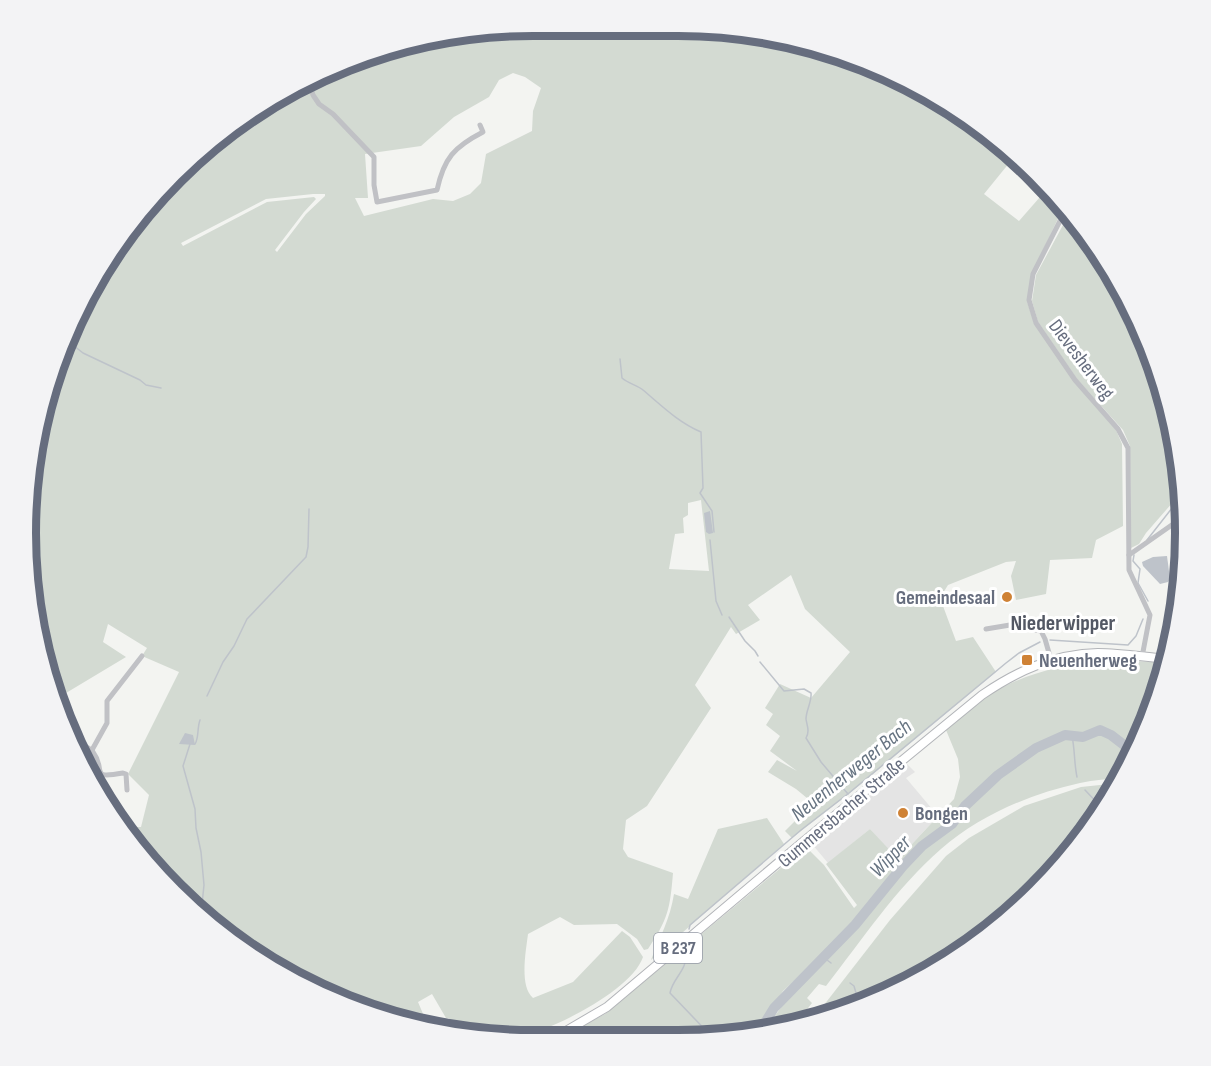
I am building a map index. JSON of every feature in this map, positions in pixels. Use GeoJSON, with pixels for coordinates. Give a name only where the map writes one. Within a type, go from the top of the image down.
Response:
{"type":"FeatureCollection","features":[{"type":"Feature","properties":{"kind":"main road","name":"Gummersbacher Straße"},"geometry":{"type":"LineString","coordinates":[[568,1030],[607,1007],[982,695],[1017,673],[1051,660],[1096,653],[1159,658]]}},
{"type":"Feature","properties":{"kind":"street"},"geometry":{"type":"LineString","coordinates":[[311,88],[319,104],[333,114],[374,157],[377,202],[436,190],[446,160],[463,143],[483,132],[480,125]]}},
{"type":"Feature","properties":{"kind":"street","name":"Dievesherweg"},"geometry":{"type":"LineString","coordinates":[[1062,217],[1033,274],[1029,300],[1036,323],[1076,380],[1122,434],[1128,454],[1129,555]]}},
{"type":"Feature","properties":{"kind":"street"},"geometry":{"type":"LineString","coordinates":[[1142,657],[1150,615],[1129,570],[1129,555],[1175,523]]}},
{"type":"Feature","properties":{"kind":"street"},"geometry":{"type":"LineString","coordinates":[[986,629],[1010,626],[1041,631],[1051,660]]}},
{"type":"Feature","properties":{"kind":"street"},"geometry":{"type":"LineString","coordinates":[[92,750],[107,723],[107,701],[142,656]]}},
{"type":"Feature","properties":{"kind":"street"},"geometry":{"type":"LineString","coordinates":[[84,746],[92,750],[98,771],[102,775],[126,774],[127,790]]}},
{"type":"Feature","properties":{"kind":"shaded area"},"geometry":{"type":"Polygon","coordinates":[[[533,36],[678,36],[743,40],[838,62],[898,87],[954,120],[1010,163],[984,194],[1019,221],[1042,195],[1060,215],[1032,273],[1027,301],[1034,323],[1116,430],[1122,444],[1123,526],[1096,540],[1092,558],[1050,560],[1046,594],[1016,600],[1011,576],[1016,561],[1006,562],[948,585],[940,598],[956,641],[973,637],[996,672],[792,838],[785,831],[813,803],[796,789],[768,772],[777,760],[797,771],[770,751],[780,736],[766,725],[773,714],[765,708],[780,684],[811,698],[850,652],[805,609],[791,575],[748,605],[760,620],[736,634],[731,627],[695,685],[711,708],[647,806],[626,820],[623,849],[628,857],[673,873],[671,896],[664,921],[648,949],[644,950],[637,939],[617,924],[574,925],[560,917],[528,934],[525,977],[529,993],[533,998],[573,982],[622,931],[630,937],[643,957],[623,984],[566,1019],[541,1030],[500,1029],[452,1023],[449,1018],[446,1018],[432,994],[418,1002],[425,1017],[373,1004],[313,979],[284,963],[230,927],[205,907],[159,861],[133,827],[141,827],[149,795],[128,774],[179,672],[142,656],[147,648],[108,624],[103,642],[126,657],[63,695],[53,662],[40,598],[36,533],[40,468],[62,373],[87,313],[103,284],[139,230],[159,205],[205,159],[230,139],[284,103],[313,87],[373,62],[468,40],[533,36]],[[513,73],[499,80],[489,97],[454,117],[421,146],[365,154],[368,198],[355,198],[364,216],[433,199],[453,201],[470,194],[481,183],[486,154],[532,131],[533,111],[541,88],[525,77],[513,73]],[[325,194],[266,199],[181,243],[183,246],[267,202],[314,197],[316,199],[275,250],[277,252],[306,214],[325,196],[325,194]],[[701,500],[688,503],[688,515],[683,518],[684,533],[675,534],[669,569],[709,571],[701,500]]]}},
{"type":"Feature","properties":{"kind":"shaded area"},"geometry":{"type":"Polygon","coordinates":[[[1065,221],[1091,257],[1124,313],[1149,373],[1165,436],[1174,501],[1139,544],[1131,548],[1130,446],[1123,430],[1077,379],[1038,322],[1032,301],[1036,275],[1065,221]]]}},
{"type":"Feature","properties":{"kind":"shaded area"},"geometry":{"type":"Polygon","coordinates":[[[710,511],[713,533],[709,534],[706,532],[704,513],[710,511]]]}},
{"type":"Feature","properties":{"kind":"shaded area"},"geometry":{"type":"Polygon","coordinates":[[[1167,556],[1170,579],[1160,584],[1142,562],[1153,557],[1167,556]]]}},
{"type":"Feature","properties":{"kind":"shaded area"},"geometry":{"type":"Polygon","coordinates":[[[1105,659],[1158,662],[1137,723],[1110,779],[1085,782],[1024,800],[989,816],[956,837],[909,880],[826,986],[819,984],[807,998],[812,1003],[804,1014],[772,1021],[811,965],[783,991],[761,1023],[711,1029],[575,1030],[605,1014],[806,847],[824,865],[854,908],[857,905],[826,864],[870,829],[898,859],[954,799],[960,777],[958,759],[946,730],[986,697],[1011,683],[1055,668],[1099,662],[1105,659]]]}},
{"type":"Feature","properties":{"kind":"shaded area"},"geometry":{"type":"Polygon","coordinates":[[[185,733],[193,735],[195,745],[179,744],[185,733]]]}},
{"type":"Feature","properties":{"kind":"shaded area"},"geometry":{"type":"Polygon","coordinates":[[[86,751],[96,762],[99,775],[86,751]]]}},
{"type":"Feature","properties":{"kind":"shaded area"},"geometry":{"type":"Polygon","coordinates":[[[907,764],[915,772],[906,778],[938,816],[897,860],[870,829],[828,863],[812,844],[907,764]]]}},
{"type":"Feature","properties":{"kind":"shaded area"},"geometry":{"type":"Polygon","coordinates":[[[1107,784],[1072,836],[1052,861],[1006,907],[954,946],[898,979],[821,1009],[890,920],[946,856],[969,838],[1024,806],[1081,787],[1107,784]]]}},
{"type":"Feature","properties":{"kind":"shaded area"},"geometry":{"type":"Polygon","coordinates":[[[767,818],[784,844],[651,960],[667,920],[674,894],[688,899],[718,829],[767,818]]]}},
{"type":"Feature","properties":{"kind":"waterway"},"geometry":{"type":"LineString","coordinates":[[73,345],[83,353],[146,385],[161,388]]}},
{"type":"Feature","properties":{"kind":"waterway"},"geometry":{"type":"LineString","coordinates":[[620,359],[622,378],[643,390],[678,419],[701,432],[703,488],[700,493],[712,511],[714,532]]}},
{"type":"Feature","properties":{"kind":"waterway","name":"Neuenherweger Bach"},"geometry":{"type":"LineString","coordinates":[[1147,540],[1174,505]]}},
{"type":"Feature","properties":{"kind":"waterway"},"geometry":{"type":"LineString","coordinates":[[207,696],[247,619],[306,557],[309,509]]}},
{"type":"Feature","properties":{"kind":"waterway"},"geometry":{"type":"LineString","coordinates":[[710,540],[716,601],[722,615]]}},
{"type":"Feature","properties":{"kind":"waterway","name":"Neuenherweger Bach"},"geometry":{"type":"LineString","coordinates":[[1134,555],[1133,561],[1140,569],[1138,583],[1148,601]]}},
{"type":"Feature","properties":{"kind":"waterway"},"geometry":{"type":"LineString","coordinates":[[729,617],[758,656]]}},
{"type":"Feature","properties":{"kind":"waterway","name":"Neuenherweger Bach"},"geometry":{"type":"LineString","coordinates":[[1050,640],[1128,645],[1136,636],[1143,619]]}},
{"type":"Feature","properties":{"kind":"waterway","name":"Neuenherweger Bach"},"geometry":{"type":"LineString","coordinates":[[689,929],[690,925],[801,830],[1006,663],[1040,642]]}},
{"type":"Feature","properties":{"kind":"waterway"},"geometry":{"type":"LineString","coordinates":[[760,662],[784,691],[804,689],[811,693],[806,716],[808,731],[806,738],[821,762],[848,794]]}},
{"type":"Feature","properties":{"kind":"waterway"},"geometry":{"type":"LineString","coordinates":[[195,744],[200,720]]}},
{"type":"Feature","properties":{"kind":"waterway","name":"Wipper"},"geometry":{"type":"LineString","coordinates":[[766,1022],[774,1008],[855,925],[903,866],[922,846],[952,824],[965,806],[998,775],[1036,748],[1065,735],[1083,737],[1100,730],[1127,747]]}},
{"type":"Feature","properties":{"kind":"waterway"},"geometry":{"type":"LineString","coordinates":[[1072,736],[1077,777]]}},
{"type":"Feature","properties":{"kind":"waterway"},"geometry":{"type":"LineString","coordinates":[[190,744],[183,766],[195,809],[201,852],[204,885],[202,904]]}},
{"type":"Feature","properties":{"kind":"waterway"},"geometry":{"type":"LineString","coordinates":[[1085,790],[1096,801]]}},
{"type":"Feature","properties":{"kind":"waterway","name":"Neuenherweger Bach"},"geometry":{"type":"LineString","coordinates":[[697,940],[686,951],[685,964],[670,993],[705,1029]]}},
{"type":"Feature","properties":{"kind":"waterway"},"geometry":{"type":"LineString","coordinates":[[823,957],[831,963]]}},
{"type":"Feature","properties":{"kind":"waterway"},"geometry":{"type":"LineString","coordinates":[[850,983],[860,995]]}},
{"type":"Feature","properties":{"kind":"place","name":"Gemeindesaal"},"geometry":{"type":"Point","coordinates":[1007,597]}},
{"type":"Feature","properties":{"kind":"place","name":"Neuenherweg"},"geometry":{"type":"Point","coordinates":[1027,660]}},
{"type":"Feature","properties":{"kind":"place","name":"Bongen"},"geometry":{"type":"Point","coordinates":[903,813]}},
{"type":"Feature","properties":{"kind":"district","name":"Niederwipper"},"geometry":{"type":"Point","coordinates":[1063,622]}}]}
